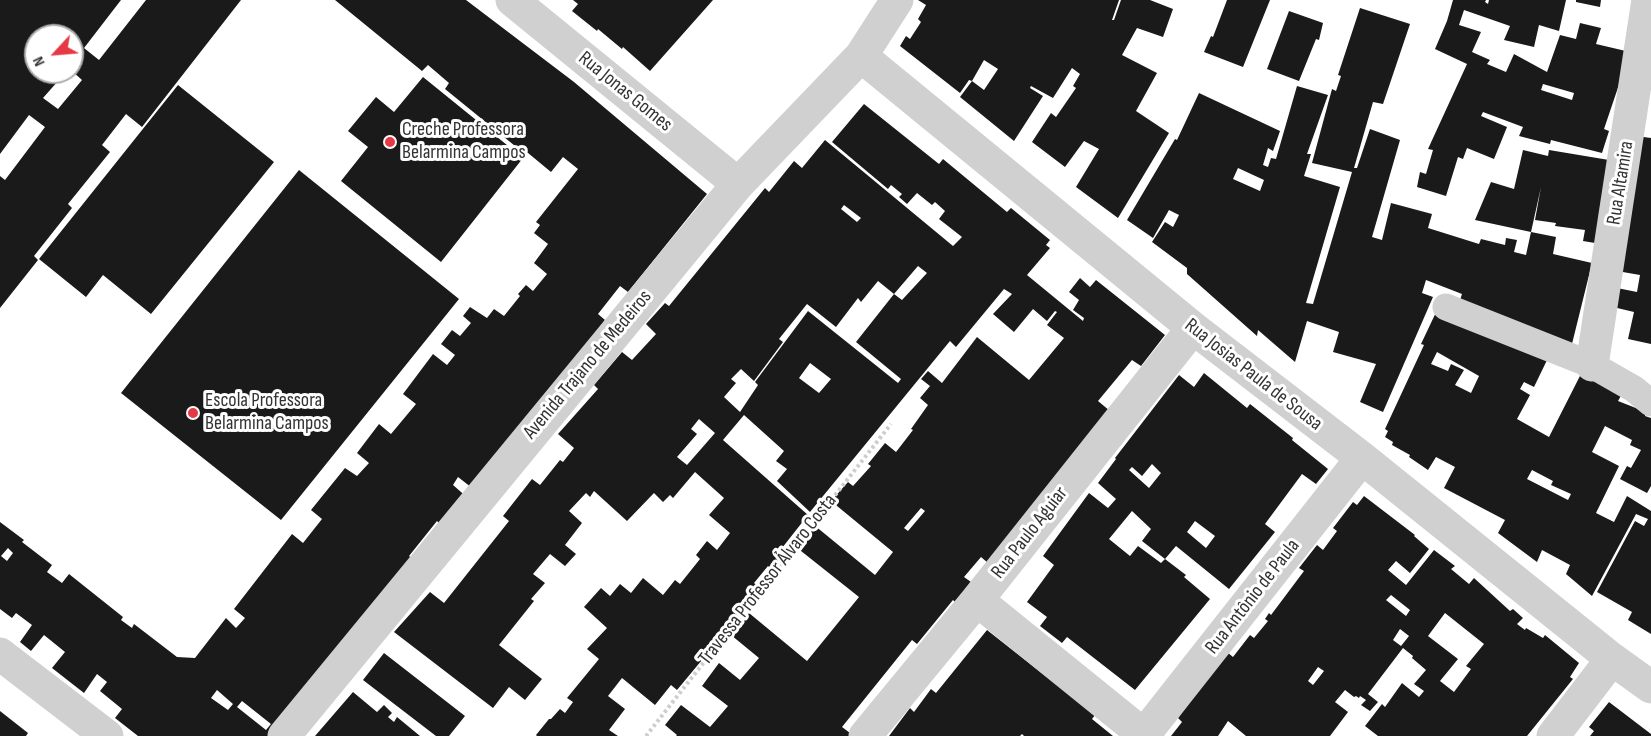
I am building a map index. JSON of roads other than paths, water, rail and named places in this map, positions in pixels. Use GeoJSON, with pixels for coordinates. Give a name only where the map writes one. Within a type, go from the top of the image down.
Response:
{"type":"FeatureCollection","features":[{"type":"Feature","properties":{"kind":"street","name":"Rua Jonas Gomes"},"geometry":{"type":"LineString","coordinates":[[512,0],[738,184]]}},
{"type":"Feature","properties":{"kind":"street","name":"Avenida Trajano de Medeiros"},"geometry":{"type":"LineString","coordinates":[[284,736],[738,184],[861,56],[897,0]]}},
{"type":"Feature","properties":{"kind":"street","name":"Rua Altamira"},"geometry":{"type":"LineString","coordinates":[[1592,365],[1648,0]]}},
{"type":"Feature","properties":{"kind":"street","name":"Rua Josias Paula de Sousa"},"geometry":{"type":"LineString","coordinates":[[861,56],[1193,328],[1362,458],[1612,659],[1651,687]]}},
{"type":"Feature","properties":{"kind":"street","name":"Rua Paulo Aguiar"},"geometry":{"type":"LineString","coordinates":[[865,736],[977,600],[1193,328]]}},
{"type":"Feature","properties":{"kind":"street","name":"Rua Antônio de Paula"},"geometry":{"type":"LineString","coordinates":[[1144,736],[1362,458]]}},
{"type":"Feature","properties":{"kind":"street"},"geometry":{"type":"LineString","coordinates":[[977,600],[1144,736]]}},
{"type":"Feature","properties":{"kind":"street"},"geometry":{"type":"LineString","coordinates":[[0,654],[107,736]]}},
{"type":"Feature","properties":{"kind":"street"},"geometry":{"type":"LineString","coordinates":[[1553,736],[1612,659]]}},
{"type":"Feature","properties":{"kind":"lane"},"geometry":{"type":"LineString","coordinates":[[1446,307],[1592,365],[1634,389],[1651,403]]}},
{"type":"Feature","properties":{"kind":"place","name":"Creche Professora Belarmina Campos"},"geometry":{"type":"Point","coordinates":[390,142]}},
{"type":"Feature","properties":{"kind":"place","name":"Escola Professora Belarmina Campos"},"geometry":{"type":"Point","coordinates":[193,413]}}]}
